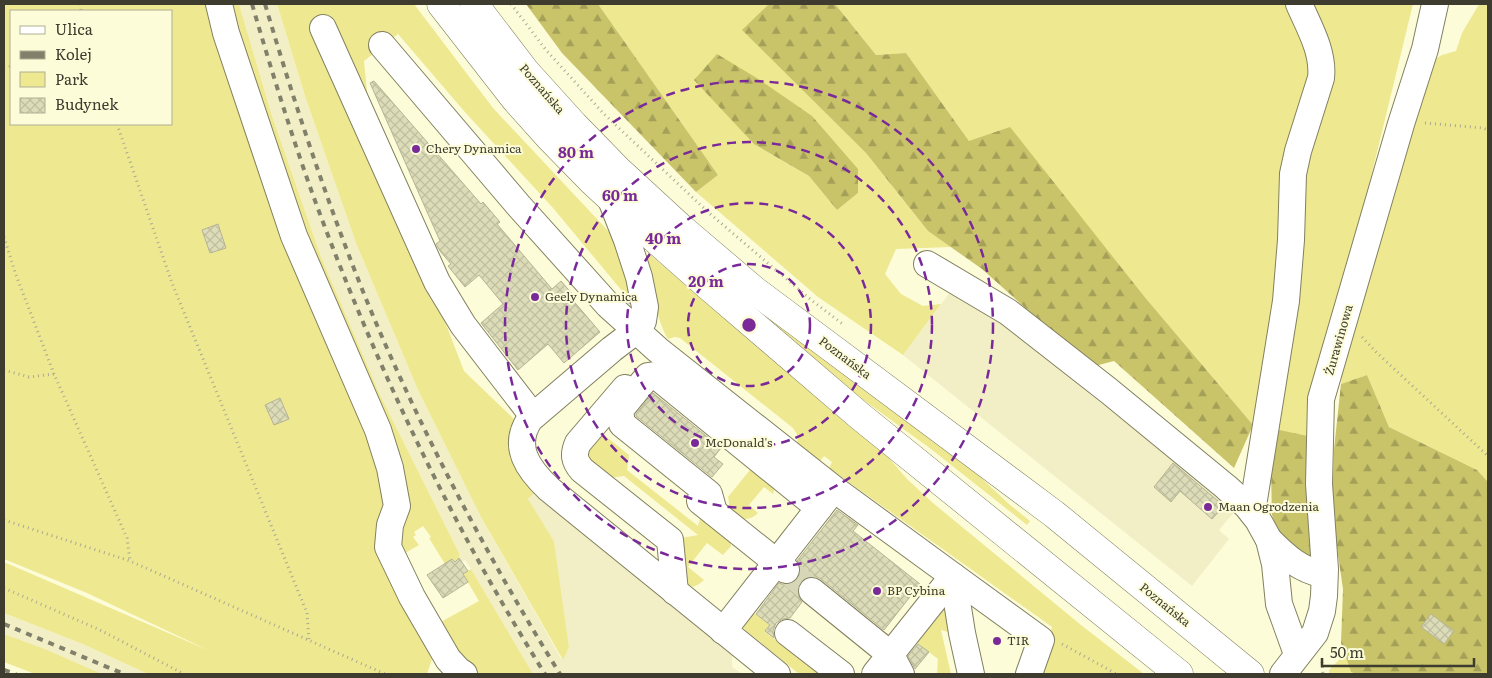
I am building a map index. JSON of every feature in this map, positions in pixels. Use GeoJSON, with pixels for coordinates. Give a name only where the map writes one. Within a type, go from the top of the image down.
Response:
{"type":"FeatureCollection","features":[{"type":"Feature","properties":{"kind":"main road","name":"Poznańska"},"geometry":{"type":"LineString","coordinates":[[441,4],[515,99],[549,137],[610,197],[706,285],[861,417],[1179,674]]}},
{"type":"Feature","properties":{"kind":"main road","name":"Poznańska"},"geometry":{"type":"LineString","coordinates":[[474,4],[526,72],[574,125],[618,170],[681,228],[754,290],[1054,514],[1250,674]]}},
{"type":"Feature","properties":{"kind":"street"},"geometry":{"type":"LineString","coordinates":[[219,4],[226,33],[294,236],[383,445],[390,468],[397,506],[390,525],[388,547],[412,597],[448,660],[464,674]]}},
{"type":"Feature","properties":{"kind":"street"},"geometry":{"type":"LineString","coordinates":[[1252,512],[1286,301],[1291,240],[1293,174],[1298,151],[1321,78],[1322,68],[1321,57],[1299,4]]}},
{"type":"Feature","properties":{"kind":"street","name":"Żurawinowa"},"geometry":{"type":"LineString","coordinates":[[1290,664],[1312,637],[1319,622],[1324,596],[1319,484],[1322,399],[1424,49],[1435,4]]}},
{"type":"Feature","properties":{"kind":"street"},"geometry":{"type":"LineString","coordinates":[[323,28],[437,282],[463,325],[533,416]]}},
{"type":"Feature","properties":{"kind":"street"},"geometry":{"type":"LineString","coordinates":[[382,46],[519,206],[608,305],[826,499]]}},
{"type":"Feature","properties":{"kind":"street"},"geometry":{"type":"LineString","coordinates":[[610,197],[634,260],[643,293],[645,312],[643,321],[637,330],[533,416],[525,428],[522,448],[526,461],[532,472],[549,489],[777,674]]}},
{"type":"Feature","properties":{"kind":"street"},"geometry":{"type":"LineString","coordinates":[[927,264],[1008,312],[1182,450],[1252,512],[1269,540],[1275,564],[1279,604],[1290,664]]}},
{"type":"Feature","properties":{"kind":"street"},"geometry":{"type":"LineString","coordinates":[[658,350],[578,443],[574,451],[574,458],[582,470],[670,540],[675,592]]}},
{"type":"Feature","properties":{"kind":"street"},"geometry":{"type":"LineString","coordinates":[[714,512],[709,494],[622,424],[620,410],[648,376],[655,375],[826,499],[953,576],[1041,640],[1029,674]]}},
{"type":"Feature","properties":{"kind":"street"},"geometry":{"type":"LineString","coordinates":[[617,398],[610,421],[617,433],[781,566]]}},
{"type":"Feature","properties":{"kind":"street"},"geometry":{"type":"LineString","coordinates":[[729,636],[781,566],[826,499]]}},
{"type":"Feature","properties":{"kind":"street"},"geometry":{"type":"LineString","coordinates":[[1269,540],[1298,566],[1324,575]]}},
{"type":"Feature","properties":{"kind":"street"},"geometry":{"type":"LineString","coordinates":[[812,591],[889,668],[953,576]]}},
{"type":"Feature","properties":{"kind":"street"},"geometry":{"type":"LineString","coordinates":[[953,576],[971,674]]}},
{"type":"Feature","properties":{"kind":"street"},"geometry":{"type":"LineString","coordinates":[[788,633],[841,674]]}},
{"type":"Feature","properties":{"kind":"street"},"geometry":{"type":"LineString","coordinates":[[1142,644],[1161,674]]}},
{"type":"Feature","properties":{"kind":"path"},"geometry":{"type":"LineString","coordinates":[[511,4],[546,50],[604,114],[709,213],[810,299],[848,328]]}},
{"type":"Feature","properties":{"kind":"path"},"geometry":{"type":"LineString","coordinates":[[1401,124],[1429,123],[1488,130]]}},
{"type":"Feature","properties":{"kind":"path"},"geometry":{"type":"LineString","coordinates":[[117,125],[172,283],[306,613],[309,642]]}},
{"type":"Feature","properties":{"kind":"path"},"geometry":{"type":"LineString","coordinates":[[4,237],[16,275],[54,374],[126,538],[130,561]]}},
{"type":"Feature","properties":{"kind":"path"},"geometry":{"type":"LineString","coordinates":[[1346,318],[1376,352],[1488,456]]}},
{"type":"Feature","properties":{"kind":"path"},"geometry":{"type":"LineString","coordinates":[[4,370],[29,377],[54,374]]}},
{"type":"Feature","properties":{"kind":"path"},"geometry":{"type":"LineString","coordinates":[[4,520],[130,561],[309,642],[385,674]]}},
{"type":"Feature","properties":{"kind":"path"},"geometry":{"type":"LineString","coordinates":[[4,588],[100,630],[184,674]]}},
{"type":"Feature","properties":{"kind":"path"},"geometry":{"type":"LineString","coordinates":[[1041,640],[1054,640],[1116,674]]}},
{"type":"Feature","properties":{"kind":"shaded area"},"geometry":{"type":"Polygon","coordinates":[[[239,4],[277,4],[306,99],[356,243],[418,390],[481,517],[562,660],[569,647],[554,541],[528,499],[539,489],[732,644],[732,667],[742,674],[533,674],[471,569],[465,560],[462,562],[459,558],[459,553],[380,395],[321,257],[272,116],[239,4]]]}},
{"type":"Feature","properties":{"kind":"shaded area"},"geometry":{"type":"Polygon","coordinates":[[[954,287],[1236,510],[1219,530],[1229,539],[1192,586],[903,355],[954,287]]]}},
{"type":"Feature","properties":{"kind":"shaded area"},"geometry":{"type":"Polygon","coordinates":[[[4,613],[85,645],[148,674],[102,674],[45,649],[4,634],[4,613]]]}},
{"type":"Feature","properties":{"kind":"green space"},"geometry":{"type":"Polygon","coordinates":[[[4,4],[239,4],[272,116],[321,257],[380,395],[459,553],[459,558],[455,562],[452,559],[445,564],[423,526],[414,532],[416,535],[413,537],[419,545],[400,556],[437,624],[479,601],[463,574],[471,569],[533,674],[452,674],[433,656],[427,674],[148,674],[85,645],[4,613],[4,562],[210,651],[87,593],[4,559],[4,4]]]}},
{"type":"Feature","properties":{"kind":"green space"},"geometry":{"type":"Polygon","coordinates":[[[277,4],[414,4],[493,108],[612,235],[631,296],[622,309],[615,299],[623,292],[553,208],[464,111],[398,34],[364,61],[373,153],[424,267],[464,371],[517,422],[539,489],[528,499],[554,541],[569,647],[563,660],[481,517],[418,390],[356,243],[306,99],[277,4]]]}},
{"type":"Feature","properties":{"kind":"green space"},"geometry":{"type":"Polygon","coordinates":[[[526,4],[598,4],[718,175],[696,192],[562,53],[526,4]]]}},
{"type":"Feature","properties":{"kind":"green space"},"geometry":{"type":"Polygon","coordinates":[[[598,4],[769,4],[743,30],[866,153],[928,231],[951,247],[896,249],[885,274],[901,294],[923,306],[941,304],[903,355],[818,297],[696,192],[718,175],[598,4]],[[754,144],[809,176],[837,210],[858,193],[754,144]]]}},
{"type":"Feature","properties":{"kind":"green space"},"geometry":{"type":"Polygon","coordinates":[[[769,4],[835,4],[876,55],[906,53],[969,141],[1010,127],[1143,295],[1253,425],[1234,468],[1114,361],[1091,367],[982,269],[928,231],[866,153],[742,30],[769,4]]]}},
{"type":"Feature","properties":{"kind":"green space"},"geometry":{"type":"Polygon","coordinates":[[[835,4],[1413,4],[1308,436],[1253,425],[1143,295],[969,141],[906,53],[876,55],[835,4]]]}},
{"type":"Feature","properties":{"kind":"green space"},"geometry":{"type":"Polygon","coordinates":[[[1481,4],[1488,4],[1488,482],[1477,470],[1389,427],[1367,375],[1341,384],[1349,318],[1435,59],[1456,51],[1462,33],[1481,4]]]}},
{"type":"Feature","properties":{"kind":"green space"},"geometry":{"type":"Polygon","coordinates":[[[717,54],[760,80],[812,116],[858,169],[858,193],[837,210],[809,176],[754,144],[694,80],[717,54]]]}},
{"type":"Feature","properties":{"kind":"green space"},"geometry":{"type":"Polygon","coordinates":[[[648,253],[888,457],[907,479],[933,503],[1081,625],[1144,674],[1040,674],[1052,627],[829,468],[832,462],[824,456],[820,461],[797,444],[798,436],[793,428],[680,338],[668,339],[654,298],[649,274],[648,253]]]}},
{"type":"Feature","properties":{"kind":"green space"},"geometry":{"type":"Polygon","coordinates":[[[758,308],[962,460],[1030,521],[1027,525],[931,449],[858,396],[756,310],[758,308]]]}},
{"type":"Feature","properties":{"kind":"green space"},"geometry":{"type":"Polygon","coordinates":[[[1367,375],[1389,427],[1477,470],[1488,482],[1488,674],[1356,674],[1351,672],[1341,643],[1343,589],[1332,514],[1334,449],[1341,384],[1367,375]]]}},
{"type":"Feature","properties":{"kind":"green space"},"geometry":{"type":"Polygon","coordinates":[[[1270,428],[1308,436],[1319,557],[1296,559],[1282,545],[1272,515],[1270,428]]]}},
{"type":"Feature","properties":{"kind":"green space"},"geometry":{"type":"Polygon","coordinates":[[[598,430],[629,455],[627,470],[698,526],[702,511],[730,538],[731,546],[723,555],[707,543],[688,567],[704,580],[699,584],[693,587],[687,584],[676,539],[698,535],[624,476],[602,479],[583,459],[598,430]]]}},
{"type":"Feature","properties":{"kind":"green space"},"geometry":{"type":"Polygon","coordinates":[[[754,465],[776,482],[773,494],[764,487],[749,505],[758,513],[751,518],[743,519],[732,513],[728,497],[754,465]]]}},
{"type":"Feature","properties":{"kind":"green space"},"geometry":{"type":"Polygon","coordinates":[[[945,601],[955,634],[941,630],[951,674],[937,674],[938,659],[915,641],[945,601]]]}},
{"type":"Feature","properties":{"kind":"green space"},"geometry":{"type":"Polygon","coordinates":[[[747,613],[756,614],[770,625],[765,632],[826,674],[799,674],[744,629],[742,622],[747,613]]]}},
{"type":"Feature","properties":{"kind":"green space"},"geometry":{"type":"Polygon","coordinates":[[[4,634],[45,649],[102,674],[35,674],[4,662],[4,634]]]}},
{"type":"Feature","properties":{"kind":"green space"},"geometry":{"type":"Polygon","coordinates":[[[1345,654],[1351,672],[1356,674],[1329,674],[1329,670],[1345,654]]]}},
{"type":"Feature","properties":{"kind":"building"},"geometry":{"type":"Polygon","coordinates":[[[374,81],[481,204],[483,202],[500,222],[497,224],[552,289],[561,281],[574,296],[571,298],[600,332],[564,363],[548,344],[518,370],[481,323],[503,304],[479,275],[465,287],[448,266],[451,264],[436,244],[440,241],[370,83],[374,81]]]}},
{"type":"Feature","properties":{"kind":"building"},"geometry":{"type":"Polygon","coordinates":[[[218,224],[226,248],[210,253],[202,230],[218,224]]]}},
{"type":"Feature","properties":{"kind":"building"},"geometry":{"type":"Polygon","coordinates":[[[653,393],[721,448],[714,457],[723,464],[712,477],[636,416],[653,393]]]}},
{"type":"Feature","properties":{"kind":"building"},"geometry":{"type":"Polygon","coordinates":[[[280,398],[289,419],[274,425],[265,405],[280,398]]]}},
{"type":"Feature","properties":{"kind":"building"},"geometry":{"type":"Polygon","coordinates":[[[1173,463],[1224,506],[1212,519],[1180,491],[1171,502],[1154,487],[1173,463]]]}},
{"type":"Feature","properties":{"kind":"building"},"geometry":{"type":"Polygon","coordinates":[[[837,510],[858,525],[853,531],[920,584],[884,630],[821,579],[815,576],[807,577],[801,581],[797,588],[798,596],[802,602],[790,618],[776,623],[773,631],[774,638],[765,631],[770,625],[756,614],[779,583],[784,585],[791,584],[798,579],[801,572],[797,561],[837,510]]]}},
{"type":"Feature","properties":{"kind":"building"},"geometry":{"type":"Polygon","coordinates":[[[459,558],[468,571],[463,574],[468,582],[443,598],[427,575],[452,559],[455,562],[459,558]]]}},
{"type":"Feature","properties":{"kind":"building"},"geometry":{"type":"Polygon","coordinates":[[[1431,614],[1454,631],[1444,644],[1421,627],[1431,614]]]}},
{"type":"Feature","properties":{"kind":"building"},"geometry":{"type":"Polygon","coordinates":[[[918,644],[929,652],[915,669],[908,656],[918,644]]]}},
{"type":"Feature","properties":{"kind":"tunnel"},"geometry":{"type":"LineString","coordinates":[[786,570],[812,591]]}},
{"type":"Feature","properties":{"kind":"railway"},"geometry":{"type":"LineString","coordinates":[[252,4],[297,150],[314,198],[389,382],[417,442],[478,560],[545,674]]}},
{"type":"Feature","properties":{"kind":"railway"},"geometry":{"type":"LineString","coordinates":[[265,4],[299,114],[324,186],[350,258],[385,343],[454,488],[505,582],[560,674]]}},
{"type":"Feature","properties":{"kind":"railway"},"geometry":{"type":"LineString","coordinates":[[4,624],[124,674]]}},
{"type":"Feature","properties":{"kind":"railway"},"geometry":{"type":"LineString","coordinates":[[4,670],[16,674]]}},
{"type":"Feature","properties":{"kind":"place","name":"Chery Dynamica"},"geometry":{"type":"Point","coordinates":[416,149]}},
{"type":"Feature","properties":{"kind":"place","name":"Geely Dynamica"},"geometry":{"type":"Point","coordinates":[535,297]}},
{"type":"Feature","properties":{"kind":"place","name":"McDonald's"},"geometry":{"type":"Point","coordinates":[695,443]}},
{"type":"Feature","properties":{"kind":"place","name":"Maan Ogrodzenia"},"geometry":{"type":"Point","coordinates":[1208,507]}},
{"type":"Feature","properties":{"kind":"place","name":"BP Cybina"},"geometry":{"type":"Point","coordinates":[877,591]}},
{"type":"Feature","properties":{"kind":"place","name":"TIR"},"geometry":{"type":"Point","coordinates":[997,641]}}]}
